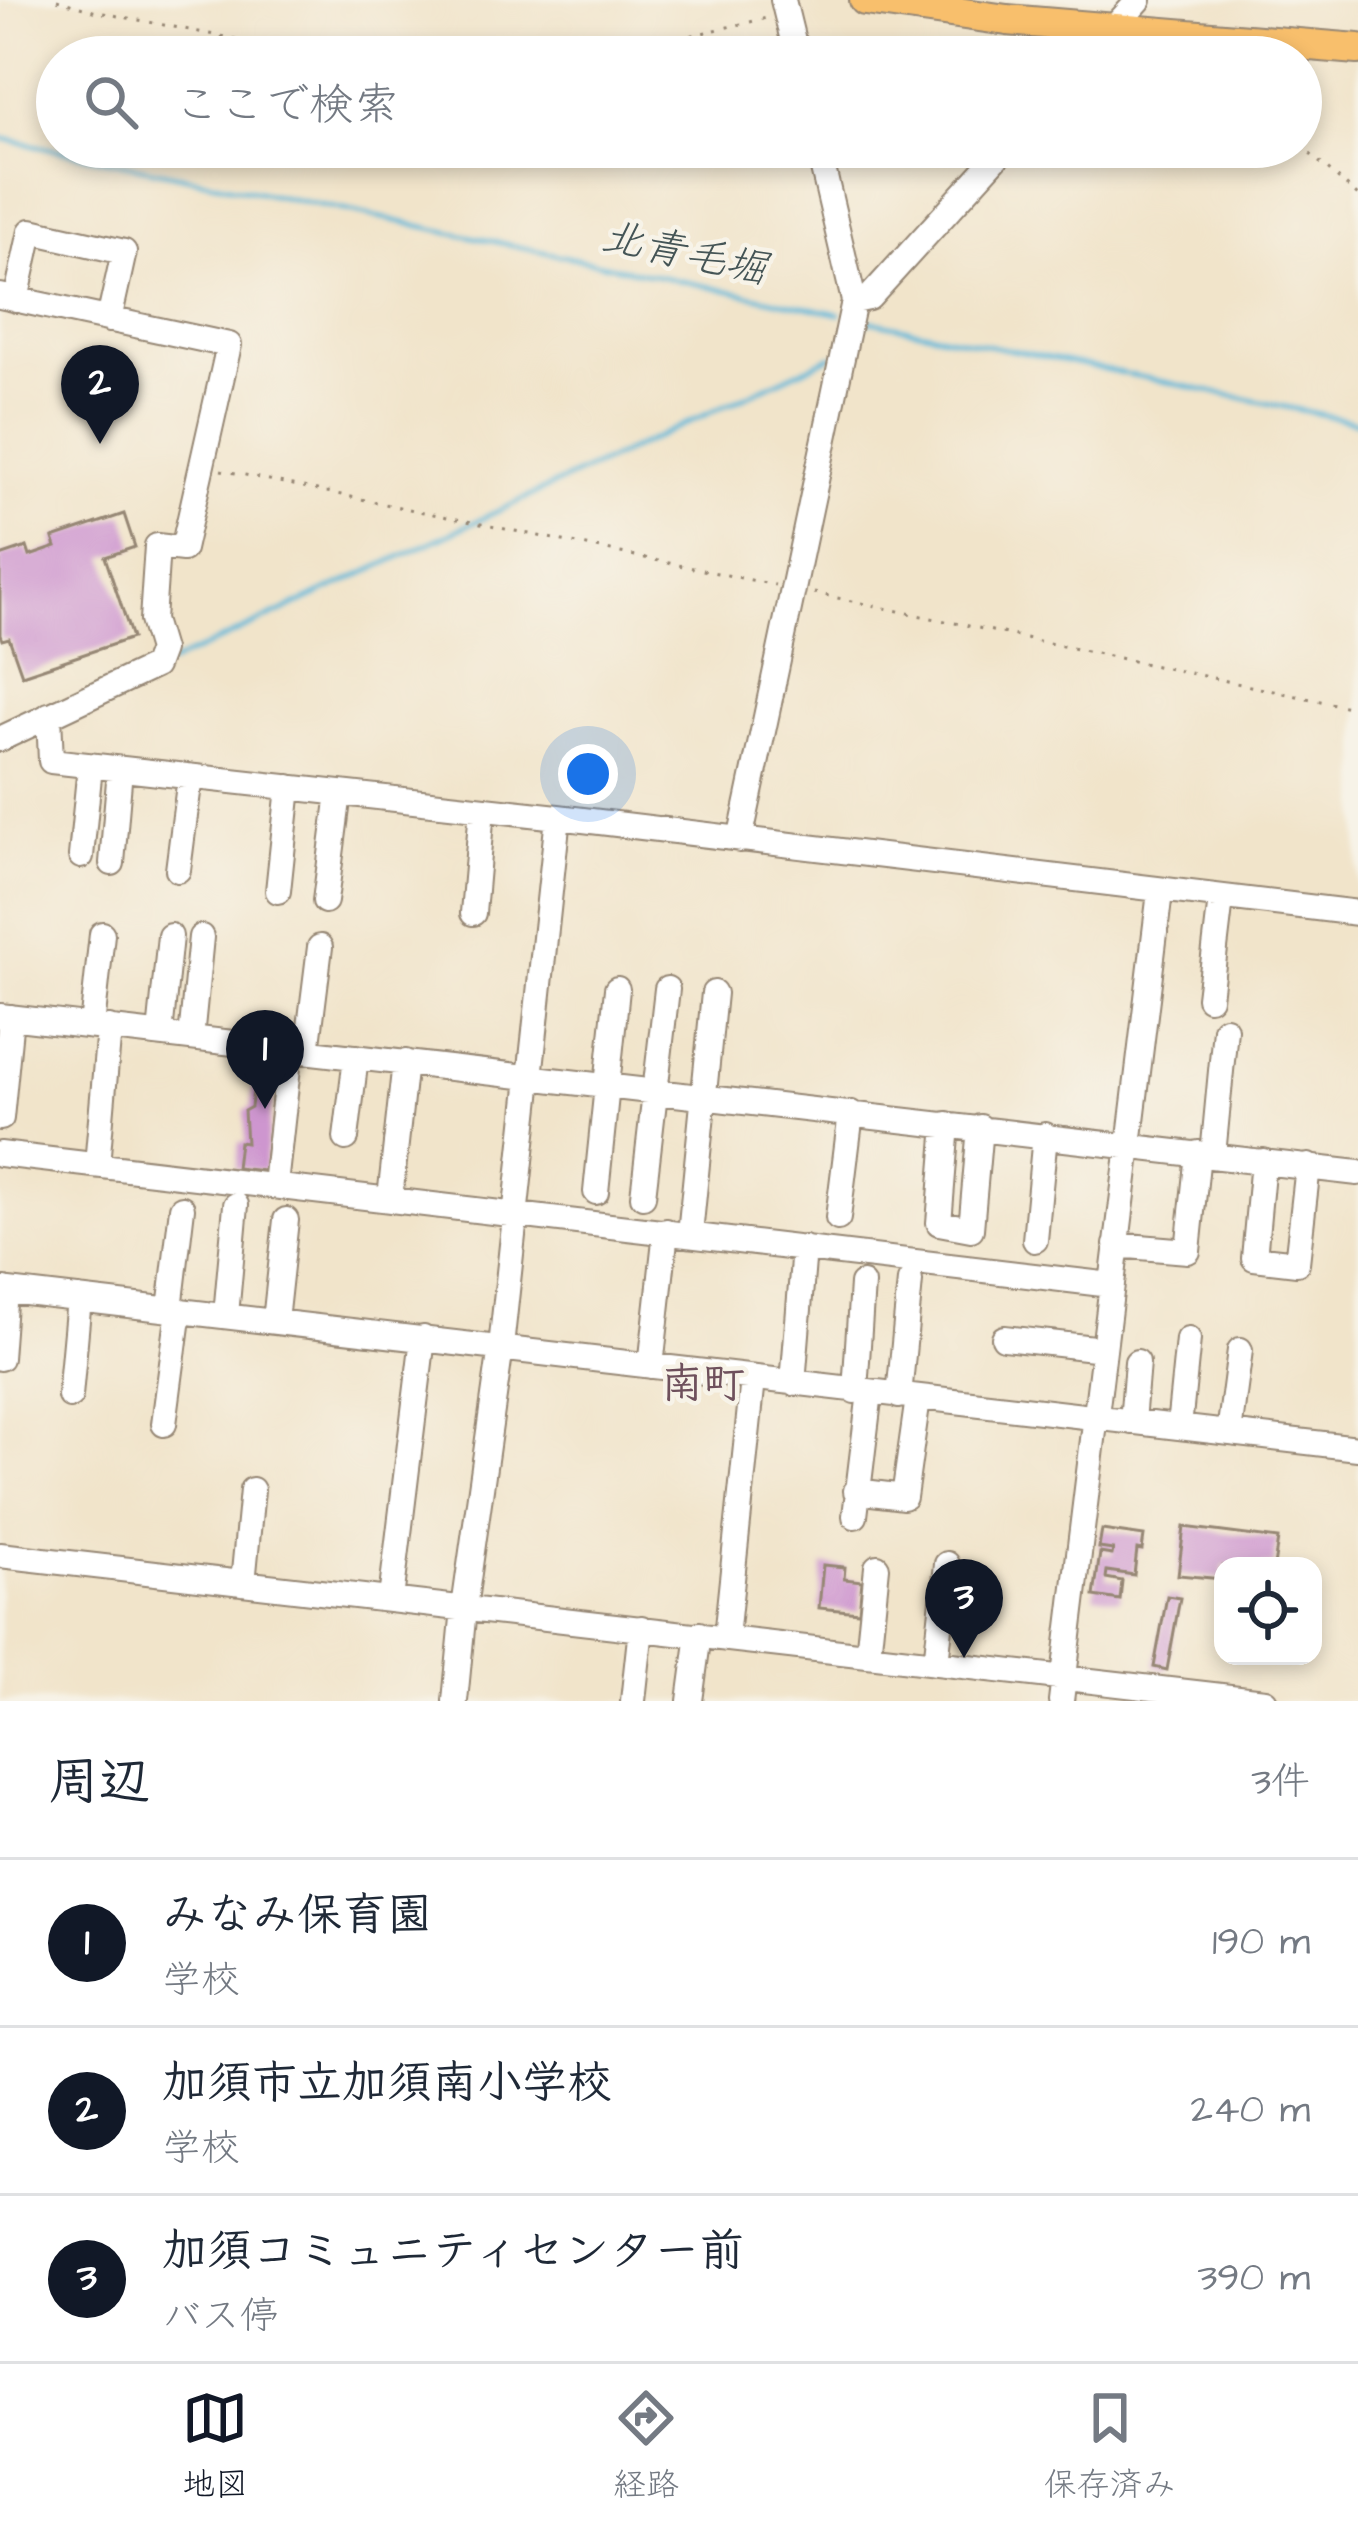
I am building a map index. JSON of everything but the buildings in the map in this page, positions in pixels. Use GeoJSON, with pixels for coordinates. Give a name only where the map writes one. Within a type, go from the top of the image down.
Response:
{"type":"FeatureCollection","features":[{"type":"Feature","properties":{"kind":"main road"},"geometry":{"type":"LineString","coordinates":[[865,0],[988,9],[1206,36]]}},
{"type":"Feature","properties":{"kind":"main road"},"geometry":{"type":"LineString","coordinates":[[1322,46],[1358,49]]}},
{"type":"Feature","properties":{"kind":"street"},"geometry":{"type":"LineString","coordinates":[[1106,36],[1139,0]]}},
{"type":"Feature","properties":{"kind":"street"},"geometry":{"type":"LineString","coordinates":[[740,840],[856,308],[823,168]]}},
{"type":"Feature","properties":{"kind":"street"},"geometry":{"type":"LineString","coordinates":[[856,308],[986,168]]}},
{"type":"Feature","properties":{"kind":"street"},"geometry":{"type":"LineString","coordinates":[[0,739],[155,666],[160,650],[152,620],[158,546],[183,549],[229,345],[109,320],[8,298],[31,231],[124,252],[109,320]]}},
{"type":"Feature","properties":{"kind":"street"},"geometry":{"type":"LineString","coordinates":[[49,715],[51,761],[1358,914]]}},
{"type":"Feature","properties":{"kind":"street"},"geometry":{"type":"LineString","coordinates":[[81,856],[90,766]]}},
{"type":"Feature","properties":{"kind":"street"},"geometry":{"type":"LineString","coordinates":[[112,863],[120,769]]}},
{"type":"Feature","properties":{"kind":"street"},"geometry":{"type":"LineString","coordinates":[[178,870],[190,776]]}},
{"type":"Feature","properties":{"kind":"street"},"geometry":{"type":"LineString","coordinates":[[278,891],[289,787]]}},
{"type":"Feature","properties":{"kind":"street"},"geometry":{"type":"LineString","coordinates":[[325,901],[339,793]]}},
{"type":"Feature","properties":{"kind":"street"},"geometry":{"type":"LineString","coordinates":[[473,913],[482,809]]}},
{"type":"Feature","properties":{"kind":"street"},"geometry":{"type":"LineString","coordinates":[[455,1701],[533,1077],[558,817]]}},
{"type":"Feature","properties":{"kind":"street"},"geometry":{"type":"LineString","coordinates":[[1062,1690],[1160,892]]}},
{"type":"Feature","properties":{"kind":"street"},"geometry":{"type":"LineString","coordinates":[[1209,998],[1221,898]]}},
{"type":"Feature","properties":{"kind":"street"},"geometry":{"type":"LineString","coordinates":[[97,1165],[102,934]]}},
{"type":"Feature","properties":{"kind":"street"},"geometry":{"type":"LineString","coordinates":[[160,1034],[170,936]]}},
{"type":"Feature","properties":{"kind":"street"},"geometry":{"type":"LineString","coordinates":[[191,1038],[201,937]]}},
{"type":"Feature","properties":{"kind":"street"},"geometry":{"type":"LineString","coordinates":[[275,1185],[320,947]]}},
{"type":"Feature","properties":{"kind":"street"},"geometry":{"type":"LineString","coordinates":[[596,1192],[617,989]]}},
{"type":"Feature","properties":{"kind":"street"},"geometry":{"type":"LineString","coordinates":[[643,1196],[667,989]]}},
{"type":"Feature","properties":{"kind":"street"},"geometry":{"type":"LineString","coordinates":[[651,1366],[704,1096],[714,993]]}},
{"type":"Feature","properties":{"kind":"street"},"geometry":{"type":"LineString","coordinates":[[1,1118],[6,1016],[1358,1173]]}},
{"type":"Feature","properties":{"kind":"street"},"geometry":{"type":"LineString","coordinates":[[1116,1245],[1188,1251],[1225,1029]]}},
{"type":"Feature","properties":{"kind":"street"},"geometry":{"type":"LineString","coordinates":[[346,1138],[356,1057]]}},
{"type":"Feature","properties":{"kind":"street"},"geometry":{"type":"LineString","coordinates":[[390,1198],[405,1062]]}},
{"type":"Feature","properties":{"kind":"street"},"geometry":{"type":"LineString","coordinates":[[838,1218],[851,1113]]}},
{"type":"Feature","properties":{"kind":"street"},"geometry":{"type":"LineString","coordinates":[[947,1124],[939,1223],[971,1229],[980,1127]]}},
{"type":"Feature","properties":{"kind":"street"},"geometry":{"type":"LineString","coordinates":[[1035,1240],[1045,1135]]}},
{"type":"Feature","properties":{"kind":"street"},"geometry":{"type":"LineString","coordinates":[[0,1154],[1111,1285]]}},
{"type":"Feature","properties":{"kind":"street"},"geometry":{"type":"LineString","coordinates":[[1263,1161],[1254,1258],[1275,1261],[1297,1263],[1308,1166]]}},
{"type":"Feature","properties":{"kind":"street"},"geometry":{"type":"LineString","coordinates":[[226,1316],[236,1205]]}},
{"type":"Feature","properties":{"kind":"street"},"geometry":{"type":"LineString","coordinates":[[164,1424],[182,1208]]}},
{"type":"Feature","properties":{"kind":"street"},"geometry":{"type":"LineString","coordinates":[[275,1321],[286,1220]]}},
{"type":"Feature","properties":{"kind":"street"},"geometry":{"type":"LineString","coordinates":[[793,1383],[805,1248]]}},
{"type":"Feature","properties":{"kind":"street"},"geometry":{"type":"LineString","coordinates":[[862,1283],[855,1503],[904,1497],[910,1281]]}},
{"type":"Feature","properties":{"kind":"street"},"geometry":{"type":"LineString","coordinates":[[0,1358],[2,1290],[1358,1448]]}},
{"type":"Feature","properties":{"kind":"street"},"geometry":{"type":"LineString","coordinates":[[70,1396],[79,1299]]}},
{"type":"Feature","properties":{"kind":"street"},"geometry":{"type":"LineString","coordinates":[[391,1599],[423,1338]]}},
{"type":"Feature","properties":{"kind":"street"},"geometry":{"type":"LineString","coordinates":[[1004,1338],[1102,1349]]}},
{"type":"Feature","properties":{"kind":"street"},"geometry":{"type":"LineString","coordinates":[[1179,1427],[1188,1339]]}},
{"type":"Feature","properties":{"kind":"street"},"geometry":{"type":"LineString","coordinates":[[1229,1433],[1240,1350]]}},
{"type":"Feature","properties":{"kind":"street"},"geometry":{"type":"LineString","coordinates":[[1132,1422],[1137,1363]]}},
{"type":"Feature","properties":{"kind":"street"},"geometry":{"type":"LineString","coordinates":[[726,1637],[753,1379]]}},
{"type":"Feature","properties":{"kind":"street"},"geometry":{"type":"LineString","coordinates":[[243,1582],[252,1490]]}},
{"type":"Feature","properties":{"kind":"street"},"geometry":{"type":"LineString","coordinates":[[0,1555],[935,1663],[1062,1690],[1265,1701]]}},
{"type":"Feature","properties":{"kind":"street"},"geometry":{"type":"LineString","coordinates":[[935,1663],[947,1564]]}},
{"type":"Feature","properties":{"kind":"street"},"geometry":{"type":"LineString","coordinates":[[868,1655],[878,1567]]}},
{"type":"Feature","properties":{"kind":"street"},"geometry":{"type":"LineString","coordinates":[[633,1701],[641,1628]]}},
{"type":"Feature","properties":{"kind":"street"},"geometry":{"type":"LineString","coordinates":[[690,1701],[699,1634]]}},
{"type":"Feature","properties":{"kind":"path"},"geometry":{"type":"LineString","coordinates":[[56,0],[220,36]]}},
{"type":"Feature","properties":{"kind":"path"},"geometry":{"type":"LineString","coordinates":[[677,36],[785,7]]}},
{"type":"Feature","properties":{"kind":"path"},"geometry":{"type":"LineString","coordinates":[[1322,164],[1358,196]]}},
{"type":"Feature","properties":{"kind":"path"},"geometry":{"type":"LineString","coordinates":[[202,466],[1358,709]]}},
{"type":"Feature","properties":{"kind":"waterway","name":"北青毛堀"},"geometry":{"type":"LineString","coordinates":[[0,138],[36,146]]}},
{"type":"Feature","properties":{"kind":"waterway","name":"北青毛堀"},"geometry":{"type":"LineString","coordinates":[[143,168],[840,314]]}},
{"type":"Feature","properties":{"kind":"waterway","name":"北青毛堀"},"geometry":{"type":"LineString","coordinates":[[857,318],[1358,422]]}},
{"type":"Feature","properties":{"kind":"waterway"},"geometry":{"type":"LineString","coordinates":[[856,342],[867,320]]}},
{"type":"Feature","properties":{"kind":"waterway"},"geometry":{"type":"LineString","coordinates":[[169,664],[832,356]]}},
{"type":"Feature","properties":{"kind":"place","name":"加須市立加須南小学校"},"geometry":{"type":"Point","coordinates":[100,444]}},
{"type":"Feature","properties":{"kind":"place","name":"みなみ保育園"},"geometry":{"type":"Point","coordinates":[265,1109]}},
{"type":"Feature","properties":{"kind":"place","name":"加須コミュニティセンター前"},"geometry":{"type":"Point","coordinates":[964,1658]}},
{"type":"Feature","properties":{"kind":"district","name":"南町"},"geometry":{"type":"Point","coordinates":[703,1382]}}]}
